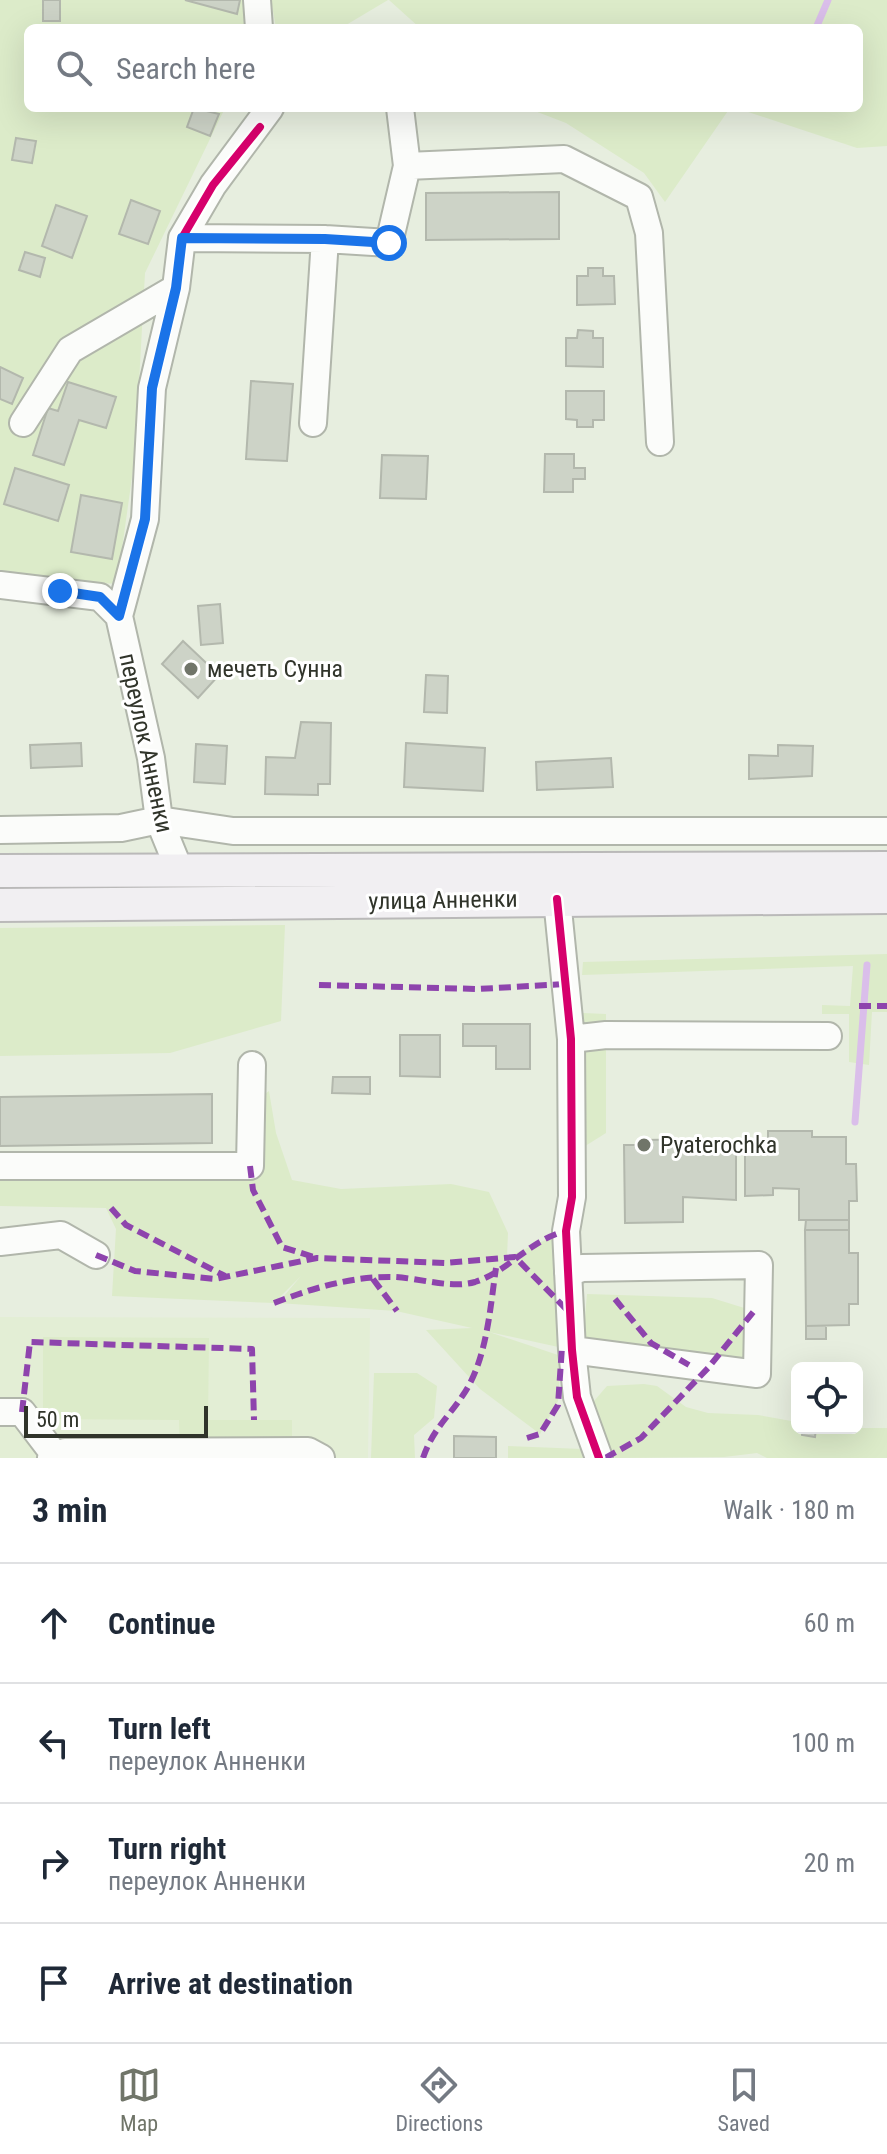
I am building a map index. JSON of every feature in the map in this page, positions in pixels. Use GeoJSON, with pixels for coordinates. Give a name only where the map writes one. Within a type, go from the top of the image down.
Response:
{"type":"FeatureCollection","features":[{"type":"Feature","properties":{"kind":"main road","name":"улица Анненки"},"geometry":{"type":"LineString","coordinates":[[0,871],[887,868]]}},
{"type":"Feature","properties":{"kind":"main road","name":"улица Анненки"},"geometry":{"type":"LineString","coordinates":[[0,905],[887,897]]}},
{"type":"Feature","properties":{"kind":"street"},"geometry":{"type":"LineString","coordinates":[[257,0],[259,24]]}},
{"type":"Feature","properties":{"kind":"street"},"geometry":{"type":"LineString","coordinates":[[182,238],[325,239],[389,243],[407,166],[400,112]]}},
{"type":"Feature","properties":{"kind":"street","name":"переулок Анненки"},"geometry":{"type":"LineString","coordinates":[[179,869],[159,820],[151,758],[119,616],[145,519],[152,388],[176,288],[182,238],[213,185],[263,114]]}},
{"type":"Feature","properties":{"kind":"street"},"geometry":{"type":"LineString","coordinates":[[407,166],[564,159],[639,197],[649,233],[660,442]]}},
{"type":"Feature","properties":{"kind":"street"},"geometry":{"type":"LineString","coordinates":[[313,423],[325,239]]}},
{"type":"Feature","properties":{"kind":"street"},"geometry":{"type":"LineString","coordinates":[[23,423],[70,350],[176,288]]}},
{"type":"Feature","properties":{"kind":"street"},"geometry":{"type":"LineString","coordinates":[[0,585],[100,597],[119,616]]}},
{"type":"Feature","properties":{"kind":"street"},"geometry":{"type":"LineString","coordinates":[[0,830],[121,828],[159,820],[233,831],[887,831]]}},
{"type":"Feature","properties":{"kind":"street"},"geometry":{"type":"LineString","coordinates":[[557,899],[571,1039],[568,1273],[572,1350],[577,1397],[599,1458]]}},
{"type":"Feature","properties":{"kind":"street"},"geometry":{"type":"LineString","coordinates":[[571,1039],[606,1035],[828,1036]]}},
{"type":"Feature","properties":{"kind":"street"},"geometry":{"type":"LineString","coordinates":[[0,1166],[250,1166],[252,1065]]}},
{"type":"Feature","properties":{"kind":"street"},"geometry":{"type":"LineString","coordinates":[[0,1242],[61,1235],[96,1255]]}},
{"type":"Feature","properties":{"kind":"street"},"geometry":{"type":"LineString","coordinates":[[568,1273],[582,1268],[759,1265],[757,1374],[572,1350]]}},
{"type":"Feature","properties":{"kind":"street"},"geometry":{"type":"LineString","coordinates":[[0,1412],[22,1412],[53,1456],[308,1451],[321,1458]]}},
{"type":"Feature","properties":{"kind":"shaded area"},"geometry":{"type":"Polygon","coordinates":[[[0,0],[244,0],[244,24],[24,24],[24,112],[223,112],[145,273],[135,456],[117,584],[0,577],[0,0]]]}},
{"type":"Feature","properties":{"kind":"shaded area"},"geometry":{"type":"Polygon","coordinates":[[[271,0],[388,0],[348,24],[275,24],[271,0]]]}},
{"type":"Feature","properties":{"kind":"shaded area"},"geometry":{"type":"Polygon","coordinates":[[[389,0],[887,0],[887,146],[857,148],[748,112],[863,112],[863,24],[416,24],[389,0]]]}},
{"type":"Feature","properties":{"kind":"shaded area"},"geometry":{"type":"Polygon","coordinates":[[[537,112],[727,112],[665,202],[644,173],[566,123],[537,112]]]}},
{"type":"Feature","properties":{"kind":"shaded area"},"geometry":{"type":"Polygon","coordinates":[[[285,925],[281,1021],[170,1053],[0,1056],[0,928],[285,925]]]}},
{"type":"Feature","properties":{"kind":"shaded area"},"geometry":{"type":"Polygon","coordinates":[[[887,954],[887,1012],[872,1012],[869,1065],[849,1062],[849,1014],[822,1014],[822,1005],[850,1006],[853,966],[582,975],[583,962],[887,954]]]}},
{"type":"Feature","properties":{"kind":"shaded area"},"geometry":{"type":"Polygon","coordinates":[[[583,1013],[606,1014],[606,1133],[582,1148],[583,1013]]]}},
{"type":"Feature","properties":{"kind":"shaded area"},"geometry":{"type":"Polygon","coordinates":[[[269,1091],[276,1133],[292,1180],[341,1189],[451,1184],[489,1192],[508,1233],[507,1257],[566,1231],[572,1350],[489,1332],[561,1356],[558,1401],[540,1434],[480,1389],[426,1330],[472,1328],[396,1311],[278,1303],[301,1276],[274,1303],[112,1296],[116,1229],[106,1208],[0,1206],[0,1166],[250,1166],[251,1104],[269,1091]]]}},
{"type":"Feature","properties":{"kind":"shaded area"},"geometry":{"type":"Polygon","coordinates":[[[587,1294],[712,1298],[754,1311],[757,1374],[582,1351],[587,1294]]]}},
{"type":"Feature","properties":{"kind":"shaded area"},"geometry":{"type":"Polygon","coordinates":[[[0,1317],[370,1318],[368,1458],[0,1458],[0,1317]]]}},
{"type":"Feature","properties":{"kind":"shaded area"},"geometry":{"type":"Polygon","coordinates":[[[43,1337],[209,1338],[208,1420],[292,1420],[292,1458],[180,1458],[179,1420],[43,1419],[43,1337]]]}},
{"type":"Feature","properties":{"kind":"shaded area"},"geometry":{"type":"Polygon","coordinates":[[[374,1373],[417,1373],[437,1386],[434,1418],[414,1435],[415,1458],[371,1458],[374,1373]]]}},
{"type":"Feature","properties":{"kind":"shaded area"},"geometry":{"type":"Polygon","coordinates":[[[607,1386],[657,1386],[686,1407],[708,1413],[758,1415],[791,1421],[791,1434],[863,1434],[863,1428],[887,1428],[887,1458],[767,1458],[757,1453],[724,1457],[615,1458],[593,1413],[594,1401],[607,1386]]]}},
{"type":"Feature","properties":{"kind":"shaded area"},"geometry":{"type":"Polygon","coordinates":[[[508,1446],[582,1449],[583,1458],[508,1458],[508,1446]]]}},
{"type":"Feature","properties":{"kind":"building"},"geometry":{"type":"Polygon","coordinates":[[[43,0],[60,0],[60,21],[43,21],[43,0]]]}},
{"type":"Feature","properties":{"kind":"building"},"geometry":{"type":"Polygon","coordinates":[[[185,0],[240,0],[237,14],[185,0]]]}},
{"type":"Feature","properties":{"kind":"building"},"geometry":{"type":"Polygon","coordinates":[[[193,112],[219,114],[210,136],[187,127],[193,112]]]}},
{"type":"Feature","properties":{"kind":"building"},"geometry":{"type":"Polygon","coordinates":[[[16,138],[36,141],[32,163],[12,160],[16,138]]]}},
{"type":"Feature","properties":{"kind":"building"},"geometry":{"type":"Polygon","coordinates":[[[559,192],[559,239],[426,240],[426,193],[559,192]]]}},
{"type":"Feature","properties":{"kind":"building"},"geometry":{"type":"Polygon","coordinates":[[[131,200],[160,211],[148,244],[119,234],[131,200]]]}},
{"type":"Feature","properties":{"kind":"building"},"geometry":{"type":"Polygon","coordinates":[[[56,205],[87,216],[72,258],[42,246],[56,205]]]}},
{"type":"Feature","properties":{"kind":"building"},"geometry":{"type":"Polygon","coordinates":[[[25,252],[45,258],[40,277],[19,270],[25,252]]]}},
{"type":"Feature","properties":{"kind":"building"},"geometry":{"type":"Polygon","coordinates":[[[588,268],[603,268],[603,276],[614,276],[615,304],[577,305],[577,276],[588,276],[588,268]]]}},
{"type":"Feature","properties":{"kind":"building"},"geometry":{"type":"Polygon","coordinates":[[[578,330],[593,331],[593,338],[603,338],[603,367],[566,366],[566,338],[577,338],[578,330]]]}},
{"type":"Feature","properties":{"kind":"building"},"geometry":{"type":"Polygon","coordinates":[[[0,367],[23,378],[12,404],[0,399],[0,367]]]}},
{"type":"Feature","properties":{"kind":"building"},"geometry":{"type":"Polygon","coordinates":[[[251,381],[293,384],[287,461],[246,459],[251,381]]]}},
{"type":"Feature","properties":{"kind":"building"},"geometry":{"type":"Polygon","coordinates":[[[68,382],[116,397],[106,428],[79,420],[64,465],[33,455],[48,408],[58,411],[68,382]]]}},
{"type":"Feature","properties":{"kind":"building"},"geometry":{"type":"Polygon","coordinates":[[[566,391],[604,391],[604,420],[593,420],[593,427],[577,427],[577,420],[566,419],[566,391]]]}},
{"type":"Feature","properties":{"kind":"building"},"geometry":{"type":"Polygon","coordinates":[[[545,454],[574,454],[574,468],[585,468],[585,479],[573,479],[573,492],[544,492],[545,454]]]}},
{"type":"Feature","properties":{"kind":"building"},"geometry":{"type":"Polygon","coordinates":[[[382,455],[428,456],[426,499],[380,498],[382,455]]]}},
{"type":"Feature","properties":{"kind":"building"},"geometry":{"type":"Polygon","coordinates":[[[15,468],[69,485],[58,521],[4,504],[15,468]]]}},
{"type":"Feature","properties":{"kind":"building"},"geometry":{"type":"Polygon","coordinates":[[[81,495],[122,503],[112,559],[71,552],[81,495]]]}},
{"type":"Feature","properties":{"kind":"building"},"geometry":{"type":"Polygon","coordinates":[[[220,604],[223,643],[201,645],[198,606],[220,604]]]}},
{"type":"Feature","properties":{"kind":"building","name":"мечеть Сунна"},"geometry":{"type":"Polygon","coordinates":[[[183,641],[219,675],[198,698],[162,664],[183,641]]]}},
{"type":"Feature","properties":{"kind":"building"},"geometry":{"type":"Polygon","coordinates":[[[426,675],[448,676],[447,713],[424,712],[426,675]]]}},
{"type":"Feature","properties":{"kind":"building"},"geometry":{"type":"Polygon","coordinates":[[[301,722],[331,723],[330,784],[318,784],[318,795],[265,794],[266,757],[295,758],[301,722]]]}},
{"type":"Feature","properties":{"kind":"building"},"geometry":{"type":"Polygon","coordinates":[[[81,743],[82,766],[31,768],[30,745],[81,743]]]}},
{"type":"Feature","properties":{"kind":"building"},"geometry":{"type":"Polygon","coordinates":[[[406,743],[485,748],[483,791],[404,787],[406,743]]]}},
{"type":"Feature","properties":{"kind":"building"},"geometry":{"type":"Polygon","coordinates":[[[196,744],[227,746],[225,784],[194,782],[196,744]]]}},
{"type":"Feature","properties":{"kind":"building"},"geometry":{"type":"Polygon","coordinates":[[[778,745],[813,746],[812,776],[749,779],[749,755],[778,756],[778,745]]]}},
{"type":"Feature","properties":{"kind":"building"},"geometry":{"type":"Polygon","coordinates":[[[611,758],[613,787],[537,790],[536,762],[611,758]]]}},
{"type":"Feature","properties":{"kind":"building"},"geometry":{"type":"Polygon","coordinates":[[[463,1024],[530,1024],[530,1069],[496,1069],[496,1046],[463,1046],[463,1024]]]}},
{"type":"Feature","properties":{"kind":"building"},"geometry":{"type":"Polygon","coordinates":[[[400,1035],[440,1035],[440,1077],[400,1076],[400,1035]]]}},
{"type":"Feature","properties":{"kind":"building"},"geometry":{"type":"Polygon","coordinates":[[[333,1077],[370,1077],[370,1094],[332,1093],[333,1077]]]}},
{"type":"Feature","properties":{"kind":"building"},"geometry":{"type":"Polygon","coordinates":[[[212,1094],[212,1143],[0,1146],[0,1097],[212,1094]]]}},
{"type":"Feature","properties":{"kind":"building"},"geometry":{"type":"Polygon","coordinates":[[[768,1131],[812,1131],[812,1137],[846,1137],[846,1164],[856,1164],[857,1201],[849,1201],[849,1220],[799,1220],[799,1189],[773,1188],[773,1195],[745,1196],[745,1143],[768,1143],[768,1131]]]}},
{"type":"Feature","properties":{"kind":"building"},"geometry":{"type":"Polygon","coordinates":[[[705,1139],[705,1144],[736,1144],[736,1200],[683,1197],[683,1222],[625,1223],[624,1145],[644,1145],[644,1140],[705,1139]]]}},
{"type":"Feature","properties":{"kind":"building"},"geometry":{"type":"Polygon","coordinates":[[[806,1220],[849,1220],[849,1230],[805,1230],[806,1220]]]}},
{"type":"Feature","properties":{"kind":"building"},"geometry":{"type":"Polygon","coordinates":[[[805,1230],[849,1230],[849,1253],[858,1253],[858,1304],[849,1304],[849,1325],[806,1326],[805,1230]]]}},
{"type":"Feature","properties":{"kind":"building"},"geometry":{"type":"Polygon","coordinates":[[[806,1326],[826,1326],[826,1339],[806,1339],[806,1326]]]}},
{"type":"Feature","properties":{"kind":"building"},"geometry":{"type":"Polygon","coordinates":[[[454,1436],[496,1437],[496,1458],[454,1458],[454,1436]]]}},
{"type":"Feature","properties":{"kind":"waterway"},"geometry":{"type":"LineString","coordinates":[[818,24],[828,0]]}},
{"type":"Feature","properties":{"kind":"waterway"},"geometry":{"type":"LineString","coordinates":[[855,1122],[867,965]]}},
{"type":"Feature","properties":{"kind":"marked path"},"geometry":{"type":"LineString","coordinates":[[319,985],[478,989],[566,984]]}},
{"type":"Feature","properties":{"kind":"marked path"},"geometry":{"type":"LineString","coordinates":[[859,1006],[887,1006]]}},
{"type":"Feature","properties":{"kind":"marked path"},"geometry":{"type":"LineString","coordinates":[[250,1166],[253,1190],[282,1247],[314,1257]]}},
{"type":"Feature","properties":{"kind":"marked path"},"geometry":{"type":"LineString","coordinates":[[111,1208],[126,1225],[225,1276]]}},
{"type":"Feature","properties":{"kind":"marked path"},"geometry":{"type":"LineString","coordinates":[[274,1303],[318,1288],[363,1279],[394,1277],[445,1284],[475,1282],[499,1271],[542,1241],[566,1231]]}},
{"type":"Feature","properties":{"kind":"marked path"},"geometry":{"type":"LineString","coordinates":[[96,1255],[135,1271],[215,1279],[317,1258],[445,1263],[515,1257],[570,1313]]}},
{"type":"Feature","properties":{"kind":"marked path"},"geometry":{"type":"LineString","coordinates":[[423,1458],[431,1439],[463,1395],[477,1366],[486,1333],[496,1268]]}},
{"type":"Feature","properties":{"kind":"marked path"},"geometry":{"type":"LineString","coordinates":[[373,1279],[397,1311]]}},
{"type":"Feature","properties":{"kind":"marked path"},"geometry":{"type":"LineString","coordinates":[[615,1299],[651,1343],[689,1365]]}},
{"type":"Feature","properties":{"kind":"marked path"},"geometry":{"type":"LineString","coordinates":[[605,1458],[641,1438],[708,1368],[754,1311]]}},
{"type":"Feature","properties":{"kind":"marked path"},"geometry":{"type":"LineString","coordinates":[[22,1412],[30,1342],[252,1349],[254,1420]]}},
{"type":"Feature","properties":{"kind":"marked path"},"geometry":{"type":"LineString","coordinates":[[527,1438],[540,1434],[558,1405],[562,1347]]}},
{"type":"Feature","properties":{"kind":"cycle path"},"geometry":{"type":"LineString","coordinates":[[119,616],[145,519],[152,388],[176,288],[182,238],[213,185],[260,127]]}},
{"type":"Feature","properties":{"kind":"cycle path"},"geometry":{"type":"LineString","coordinates":[[557,899],[571,1039],[572,1197],[566,1231],[572,1350],[577,1397],[599,1458]]}},
{"type":"Feature","properties":{"kind":"place","name":"мечеть Сунна"},"geometry":{"type":"Point","coordinates":[191,669]}},
{"type":"Feature","properties":{"kind":"place","name":"Pyaterochka"},"geometry":{"type":"Point","coordinates":[644,1145]}},
{"type":"Feature","properties":{"kind":"route"},"geometry":{"type":"LineString","coordinates":[[60,591],[100,597],[119,616],[145,519],[152,388],[176,288],[182,238],[325,239],[389,243]]}}]}
